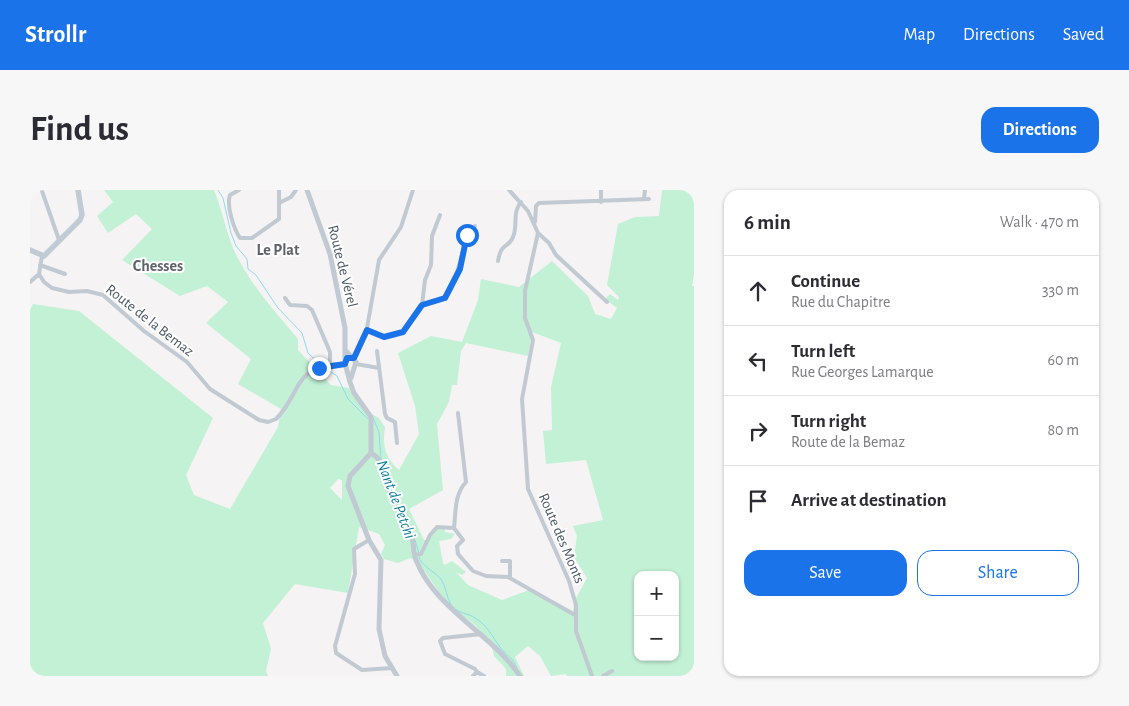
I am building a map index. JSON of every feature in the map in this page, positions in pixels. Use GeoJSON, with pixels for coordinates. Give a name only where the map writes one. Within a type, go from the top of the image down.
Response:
{"type":"FeatureCollection","features":[{"type":"Feature","properties":{"kind":"main road"},"geometry":{"type":"LineString","coordinates":[[30,250],[42,256],[81,218],[78,190]]}},
{"type":"Feature","properties":{"kind":"street"},"geometry":{"type":"LineString","coordinates":[[238,190],[230,195],[229,199],[230,213],[240,238],[252,238],[264,228],[275,224],[279,219],[279,190]]}},
{"type":"Feature","properties":{"kind":"street"},"geometry":{"type":"LineString","coordinates":[[279,203],[291,197],[296,190]]}},
{"type":"Feature","properties":{"kind":"street","name":"Route de Vérel"},"geometry":{"type":"LineString","coordinates":[[307,190],[330,254],[345,328],[345,350],[350,363],[351,386],[370,413],[372,422],[370,455]]}},
{"type":"Feature","properties":{"kind":"street"},"geometry":{"type":"LineString","coordinates":[[350,363],[367,330],[379,260],[401,228],[413,190]]}},
{"type":"Feature","properties":{"kind":"street"},"geometry":{"type":"LineString","coordinates":[[509,190],[521,202],[535,222]]}},
{"type":"Feature","properties":{"kind":"street"},"geometry":{"type":"LineString","coordinates":[[601,190],[601,202]]}},
{"type":"Feature","properties":{"kind":"street"},"geometry":{"type":"LineString","coordinates":[[607,302],[556,255],[549,244],[538,233],[535,222],[536,206],[540,203],[646,199],[645,190]]}},
{"type":"Feature","properties":{"kind":"street"},"geometry":{"type":"LineString","coordinates":[[42,191],[59,240]]}},
{"type":"Feature","properties":{"kind":"street"},"geometry":{"type":"LineString","coordinates":[[498,261],[500,251],[514,237],[517,206],[521,202]]}},
{"type":"Feature","properties":{"kind":"street"},"geometry":{"type":"LineString","coordinates":[[367,330],[384,337],[403,332],[422,305],[425,280],[431,265],[432,236],[440,215]]}},
{"type":"Feature","properties":{"kind":"street"},"geometry":{"type":"LineString","coordinates":[[422,305],[442,300],[447,296],[460,269],[467,235],[475,226]]}},
{"type":"Feature","properties":{"kind":"street","name":"Route des Monts"},"geometry":{"type":"LineString","coordinates":[[538,233],[525,291],[525,318],[533,340],[522,399],[528,489],[532,503],[569,581],[576,605],[576,631],[592,676]]}},
{"type":"Feature","properties":{"kind":"street"},"geometry":{"type":"LineString","coordinates":[[30,282],[39,274],[42,256]]}},
{"type":"Feature","properties":{"kind":"street"},"geometry":{"type":"LineString","coordinates":[[40,265],[65,274]]}},
{"type":"Feature","properties":{"kind":"street","name":"Route de la Bemaz"},"geometry":{"type":"LineString","coordinates":[[39,274],[44,282],[52,288],[69,292],[95,292],[103,296],[144,331],[187,362],[200,380],[210,389],[263,421],[276,419],[303,377],[319,368],[350,363],[379,368]]}},
{"type":"Feature","properties":{"kind":"street"},"geometry":{"type":"LineString","coordinates":[[285,298],[290,305],[307,306],[312,310],[330,352],[327,366]]}},
{"type":"Feature","properties":{"kind":"street"},"geometry":{"type":"LineString","coordinates":[[377,351],[386,416],[395,422],[397,443]]}},
{"type":"Feature","properties":{"kind":"street"},"geometry":{"type":"LineString","coordinates":[[458,413],[466,482],[460,488],[457,497],[454,528],[463,540],[457,546],[458,554],[473,571],[486,576],[510,578],[539,597],[575,615]]}},
{"type":"Feature","properties":{"kind":"street"},"geometry":{"type":"LineString","coordinates":[[397,676],[382,648],[380,629],[382,562],[369,540],[353,503],[347,483],[353,472],[370,455],[379,463],[386,476],[392,500],[406,522],[433,587],[450,609],[481,634],[518,673]]}},
{"type":"Feature","properties":{"kind":"street"},"geometry":{"type":"LineString","coordinates":[[418,554],[432,530],[437,527],[454,528]]}},
{"type":"Feature","properties":{"kind":"street"},"geometry":{"type":"LineString","coordinates":[[369,540],[354,549],[355,574],[335,646],[336,653],[362,670],[392,668]]}},
{"type":"Feature","properties":{"kind":"street"},"geometry":{"type":"LineString","coordinates":[[502,561],[510,561],[510,578]]}},
{"type":"Feature","properties":{"kind":"street"},"geometry":{"type":"LineString","coordinates":[[481,634],[443,638],[440,641],[446,654],[475,669],[475,674],[484,676]]}},
{"type":"Feature","properties":{"kind":"street"},"geometry":{"type":"LineString","coordinates":[[603,676],[612,671]]}},
{"type":"Feature","properties":{"kind":"green space"},"geometry":{"type":"Polygon","coordinates":[[[104,190],[214,190],[232,245],[253,282],[298,339],[298,350],[331,385],[349,388],[367,413],[378,417],[385,427],[384,445],[386,451],[390,461],[399,470],[419,434],[415,406],[398,353],[431,336],[462,342],[478,300],[481,279],[519,287],[552,261],[588,296],[595,314],[611,319],[617,308],[605,299],[610,294],[618,300],[619,297],[607,285],[618,224],[635,217],[659,216],[662,190],[694,190],[694,274],[692,286],[694,286],[694,676],[567,676],[566,674],[551,676],[540,656],[528,646],[515,657],[524,676],[506,676],[506,669],[494,656],[491,643],[477,627],[447,603],[418,562],[410,558],[398,563],[384,559],[381,554],[385,545],[379,534],[359,527],[348,593],[295,584],[263,623],[271,649],[266,671],[268,676],[30,676],[30,310],[33,304],[79,311],[213,418],[186,475],[194,495],[230,509],[278,427],[281,409],[238,384],[251,359],[206,323],[228,302],[207,286],[180,296],[122,260],[152,229],[136,214],[108,233],[97,216],[113,202],[104,190]],[[532,332],[528,356],[466,343],[461,351],[457,385],[452,385],[449,402],[437,424],[443,490],[409,509],[424,540],[428,540],[438,528],[445,528],[445,532],[455,534],[451,539],[439,541],[443,563],[445,565],[452,561],[466,572],[462,575],[456,572],[468,585],[502,600],[532,589],[553,602],[573,611],[574,602],[587,578],[574,557],[577,536],[573,526],[603,520],[586,460],[546,464],[543,431],[552,430],[551,387],[561,343],[532,332]],[[338,479],[330,488],[342,500],[342,480],[338,479]]]}},
{"type":"Feature","properties":{"kind":"waterway","name":"Nant de Petchi"},"geometry":{"type":"LineString","coordinates":[[218,190],[223,198],[231,233],[236,246],[247,259],[248,269],[256,275],[278,308],[302,333],[308,353],[322,366]]}},
{"type":"Feature","properties":{"kind":"waterway","name":"Nant de Petchi"},"geometry":{"type":"LineString","coordinates":[[325,368],[337,376],[348,399],[369,418]]}},
{"type":"Feature","properties":{"kind":"waterway","name":"Nant de Petchi"},"geometry":{"type":"LineString","coordinates":[[373,418],[379,432],[381,459]]}},
{"type":"Feature","properties":{"kind":"waterway","name":"Nant de Petchi"},"geometry":{"type":"LineString","coordinates":[[383,463],[391,476],[393,494]]}},
{"type":"Feature","properties":{"kind":"waterway","name":"Nant de Petchi"},"geometry":{"type":"LineString","coordinates":[[415,540],[419,553]]}},
{"type":"Feature","properties":{"kind":"waterway","name":"Nant de Petchi"},"geometry":{"type":"LineString","coordinates":[[419,557],[440,578],[452,606],[483,624],[512,660],[517,670]]}},
{"type":"Feature","properties":{"kind":"district","name":"Le Plat"},"geometry":{"type":"Point","coordinates":[278,249]}},
{"type":"Feature","properties":{"kind":"district","name":"Chesses"},"geometry":{"type":"Point","coordinates":[158,265]}},
{"type":"Feature","properties":{"kind":"route"},"geometry":{"type":"LineString","coordinates":[[319,368],[345,364],[347,358],[354,358],[367,330],[387,338],[396,335],[407,330],[422,305],[445,298],[460,269],[467,235]]}}]}
